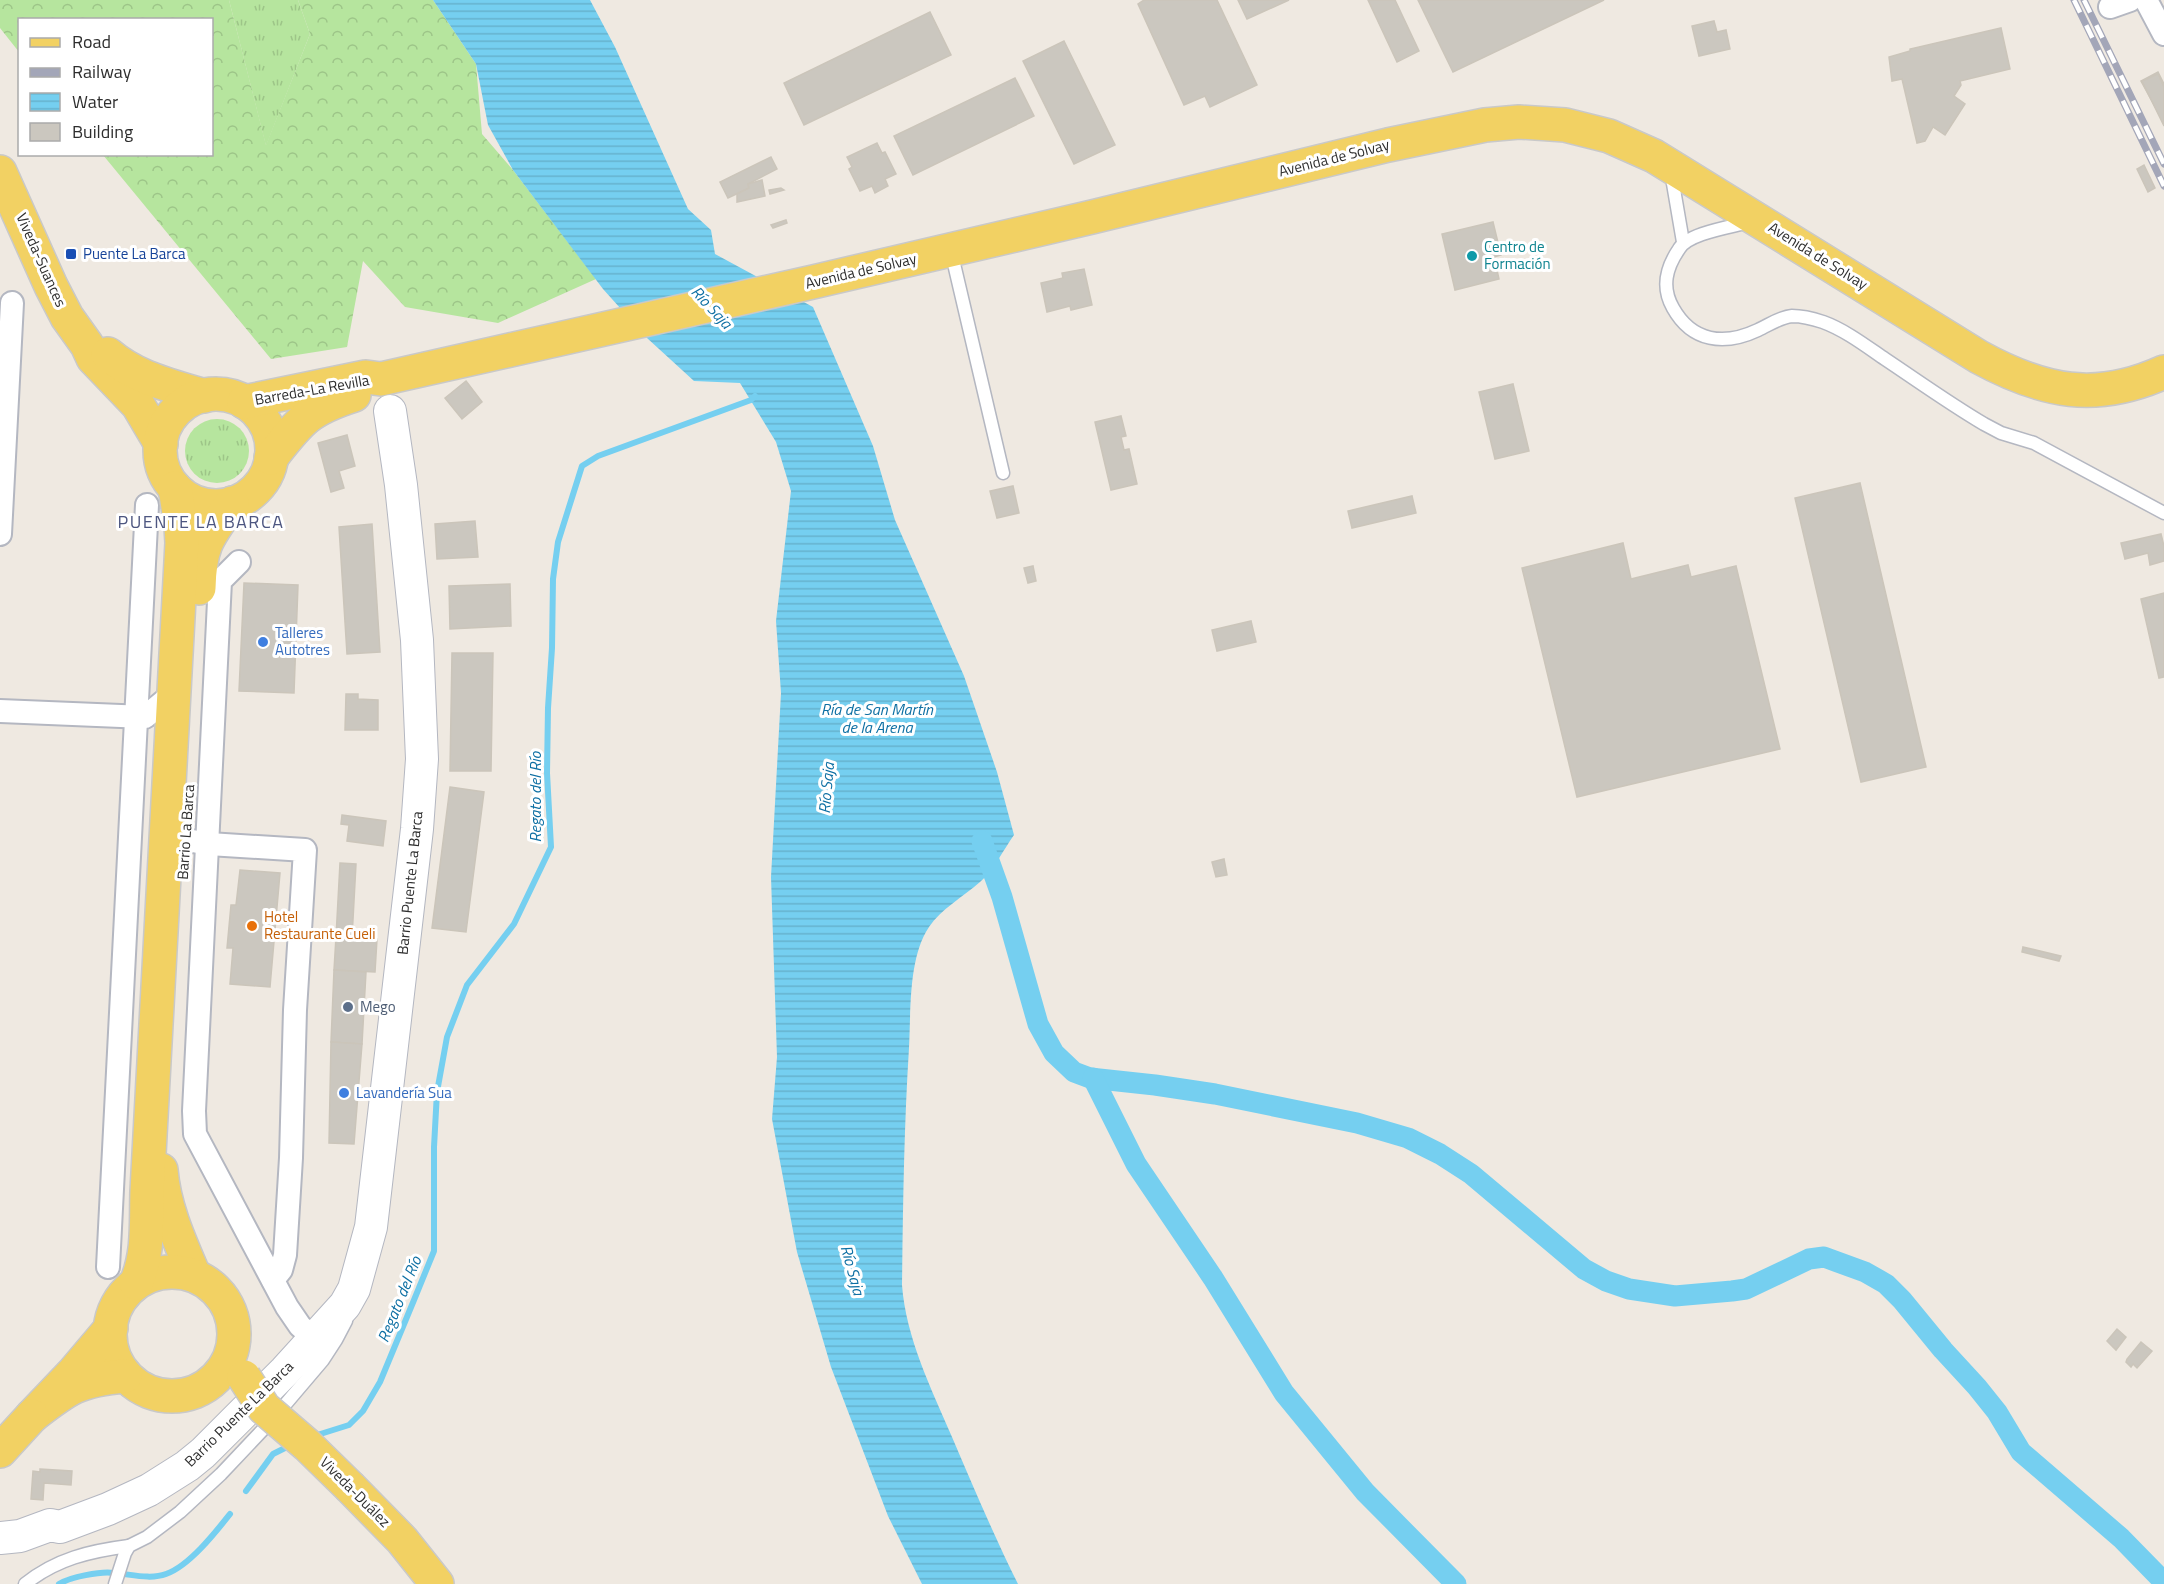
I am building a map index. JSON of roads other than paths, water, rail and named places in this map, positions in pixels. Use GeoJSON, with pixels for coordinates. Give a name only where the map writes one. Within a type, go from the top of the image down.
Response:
{"type":"FeatureCollection","features":[{"type":"Feature","properties":{"kind":"main road","name":"Avenida de Solvay"},"geometry":{"type":"LineString","coordinates":[[451,363],[951,250],[1388,145],[1495,123],[1543,123],[1576,128],[1617,139],[1669,164],[1979,357],[2026,380],[2068,391],[2094,391],[2132,384],[2163,373]]}},
{"type":"Feature","properties":{"kind":"main road","name":"Viveda-Suances"},"geometry":{"type":"LineString","coordinates":[[0,172],[60,305],[74,329],[87,345],[93,358],[138,405],[161,444]]}},
{"type":"Feature","properties":{"kind":"main road","name":"Viveda-Suances"},"geometry":{"type":"LineString","coordinates":[[87,345],[101,348],[119,363],[144,377],[204,396]]}},
{"type":"Feature","properties":{"kind":"main road","name":"Barreda-La Revilla"},"geometry":{"type":"LineString","coordinates":[[244,402],[366,377],[381,379],[451,363]]}},
{"type":"Feature","properties":{"kind":"main road","name":"Barreda-La Revilla"},"geometry":{"type":"LineString","coordinates":[[272,458],[296,426],[315,410],[328,403],[369,390],[381,379]]}},
{"type":"Feature","properties":{"kind":"main road"},"geometry":{"type":"LineString","coordinates":[[229,395],[244,402],[253,408],[266,425],[272,447],[272,458],[265,478],[242,500],[232,503],[206,505],[189,499],[175,488],[163,467],[161,444],[166,425],[186,403],[204,396],[229,395]]}},
{"type":"Feature","properties":{"kind":"main road","name":"Barrio La Barca"},"geometry":{"type":"LineString","coordinates":[[136,1282],[144,1262],[146,1246],[159,720],[182,543],[175,488]]}},
{"type":"Feature","properties":{"kind":"main road","name":"Barrio La Barca"},"geometry":{"type":"LineString","coordinates":[[194,1275],[173,1225],[164,1196],[161,1168],[198,842],[198,613],[201,553],[207,539],[232,503]]}},
{"type":"Feature","properties":{"kind":"main road"},"geometry":{"type":"LineString","coordinates":[[198,613],[187,634],[183,713],[159,720],[178,748],[181,765],[177,830],[181,838],[198,842]]}},
{"type":"Feature","properties":{"kind":"main road"},"geometry":{"type":"LineString","coordinates":[[174,1271],[194,1275],[212,1285],[225,1299],[233,1318],[235,1338],[227,1380],[183,1396],[162,1396],[142,1389],[125,1376],[114,1358],[110,1337],[112,1316],[122,1297],[136,1282],[154,1274],[174,1271]]}},
{"type":"Feature","properties":{"kind":"main road"},"geometry":{"type":"LineString","coordinates":[[0,1451],[81,1365],[111,1328]]}},
{"type":"Feature","properties":{"kind":"main road"},"geometry":{"type":"LineString","coordinates":[[32,1416],[61,1393],[78,1384],[98,1378],[125,1376]]}},
{"type":"Feature","properties":{"kind":"main road","name":"Viveda-Duález"},"geometry":{"type":"LineString","coordinates":[[227,1380],[307,1445],[402,1540],[437,1584]]}},
{"type":"Feature","properties":{"kind":"street"},"geometry":{"type":"LineString","coordinates":[[2146,0],[2164,34]]}},
{"type":"Feature","properties":{"kind":"street"},"geometry":{"type":"LineString","coordinates":[[0,534],[13,300]]}},
{"type":"Feature","properties":{"kind":"street","name":"Barrio Puente La Barca"},"geometry":{"type":"LineString","coordinates":[[0,1552],[55,1534],[60,1527],[139,1495],[187,1466],[239,1418],[315,1339],[345,1305],[354,1288],[371,1227],[417,829],[422,759],[417,640],[401,485],[390,411]]}},
{"type":"Feature","properties":{"kind":"street","name":"Barrio La Barca"},"geometry":{"type":"LineString","coordinates":[[108,1267],[159,720],[147,505]]}},
{"type":"Feature","properties":{"kind":"street"},"geometry":{"type":"LineString","coordinates":[[239,562],[220,581],[198,842],[195,1134],[295,1319],[315,1339]]}},
{"type":"Feature","properties":{"kind":"street"},"geometry":{"type":"LineString","coordinates":[[0,711],[159,720]]}},
{"type":"Feature","properties":{"kind":"street"},"geometry":{"type":"LineString","coordinates":[[198,842],[305,850],[295,1010],[291,1158],[285,1255],[281,1270],[273,1280]]}},
{"type":"Feature","properties":{"kind":"street","name":"Barrio Puente La Barca"},"geometry":{"type":"LineString","coordinates":[[0,1538],[20,1536],[50,1525],[60,1527]]}},
{"type":"Feature","properties":{"kind":"lane"},"geometry":{"type":"LineString","coordinates":[[1669,164],[1683,242]]}},
{"type":"Feature","properties":{"kind":"lane"},"geometry":{"type":"LineString","coordinates":[[1760,220],[1714,231],[1683,242],[1672,259],[1665,282],[1666,294],[1681,321],[1691,331],[1705,337],[1724,339],[1748,334],[1790,316],[1823,322],[1862,344],[1984,424],[2001,433],[2034,443],[2164,513]]}},
{"type":"Feature","properties":{"kind":"lane"},"geometry":{"type":"LineString","coordinates":[[951,250],[1003,473]]}},
{"type":"Feature","properties":{"kind":"lane"},"geometry":{"type":"LineString","coordinates":[[25,1584],[40,1572],[68,1558],[129,1546],[147,1537],[207,1489],[272,1420],[323,1360],[347,1318],[345,1305]]}},
{"type":"Feature","properties":{"kind":"lane"},"geometry":{"type":"LineString","coordinates":[[115,1584],[129,1546]]}},
{"type":"Feature","properties":{"kind":"water"},"geometry":{"type":"Polygon","coordinates":[[[433,0],[590,0],[615,47],[688,209],[711,230],[715,254],[813,307],[873,446],[895,520],[964,676],[997,772],[1014,835],[985,877],[946,909],[929,927],[917,954],[911,1002],[902,1285],[904,1305],[921,1362],[984,1511],[1018,1584],[922,1584],[888,1516],[831,1367],[797,1252],[772,1119],[777,1057],[771,877],[781,693],[776,621],[791,491],[776,442],[740,383],[694,381],[647,338],[603,289],[513,170],[488,125],[476,64],[433,0]]]}},
{"type":"Feature","properties":{"kind":"waterway","name":"Regato del Río"},"geometry":{"type":"LineString","coordinates":[[314,1436],[349,1425],[363,1411],[380,1382],[434,1251],[434,1147],[437,1092],[447,1037],[467,985],[514,924],[551,847],[547,773],[553,579],[558,542],[582,466],[598,456],[751,400],[755,396]]}},
{"type":"Feature","properties":{"kind":"waterway"},"geometry":{"type":"LineString","coordinates":[[982,841],[1002,897],[1038,1024],[1054,1053],[1074,1072],[1090,1078],[1215,1094],[1357,1123],[1408,1138],[1440,1154],[1471,1174],[1584,1269],[1606,1281],[1629,1289],[1675,1296],[1746,1289],[1809,1259],[1824,1257],[1865,1272],[1886,1284],[1902,1300],[1997,1412],[2021,1452],[2121,1538],[2164,1582]]}},
{"type":"Feature","properties":{"kind":"waterway"},"geometry":{"type":"LineString","coordinates":[[1093,1078],[1136,1164],[1213,1278],[1284,1393],[1365,1492],[1456,1584]]}},
{"type":"Feature","properties":{"kind":"waterway","name":"Regato del Río"},"geometry":{"type":"LineString","coordinates":[[246,1491],[273,1454],[291,1445]]}},
{"type":"Feature","properties":{"kind":"waterway","name":"Regato del Río"},"geometry":{"type":"LineString","coordinates":[[59,1584],[78,1577],[101,1573],[147,1577],[166,1574],[192,1557],[230,1514]]}},
{"type":"Feature","properties":{"kind":"railway"},"geometry":{"type":"LineString","coordinates":[[2074,0],[2164,186]]}},
{"type":"Feature","properties":{"kind":"railway"},"geometry":{"type":"LineString","coordinates":[[2084,0],[2164,164]]}},
{"type":"Feature","properties":{"kind":"place","name":"Puente La Barca"},"geometry":{"type":"Point","coordinates":[71,254]}},
{"type":"Feature","properties":{"kind":"place","name":"Centro de Formación"},"geometry":{"type":"Point","coordinates":[1472,256]}},
{"type":"Feature","properties":{"kind":"place","name":"Talleres Autotres"},"geometry":{"type":"Point","coordinates":[263,642]}},
{"type":"Feature","properties":{"kind":"place","name":"Hotel Restaurante Cueli"},"geometry":{"type":"Point","coordinates":[252,926]}},
{"type":"Feature","properties":{"kind":"place","name":"Mego"},"geometry":{"type":"Point","coordinates":[348,1007]}},
{"type":"Feature","properties":{"kind":"place","name":"Lavandería Sua"},"geometry":{"type":"Point","coordinates":[344,1093]}},
{"type":"Feature","properties":{"kind":"district","name":"PUENTE LA BARCA"},"geometry":{"type":"Point","coordinates":[201,522]}},
{"type":"Feature","properties":{"kind":"water label","name":"Río Saja"},"geometry":{"type":"Point","coordinates":[712,307]}},
{"type":"Feature","properties":{"kind":"water label","name":"Ría de San Martín de la Arena"},"geometry":{"type":"Point","coordinates":[877,718]}},
{"type":"Feature","properties":{"kind":"water label","name":"Río Saja"},"geometry":{"type":"Point","coordinates":[826,788]}},
{"type":"Feature","properties":{"kind":"water label","name":"Río Saja"},"geometry":{"type":"Point","coordinates":[853,1270]}}]}
